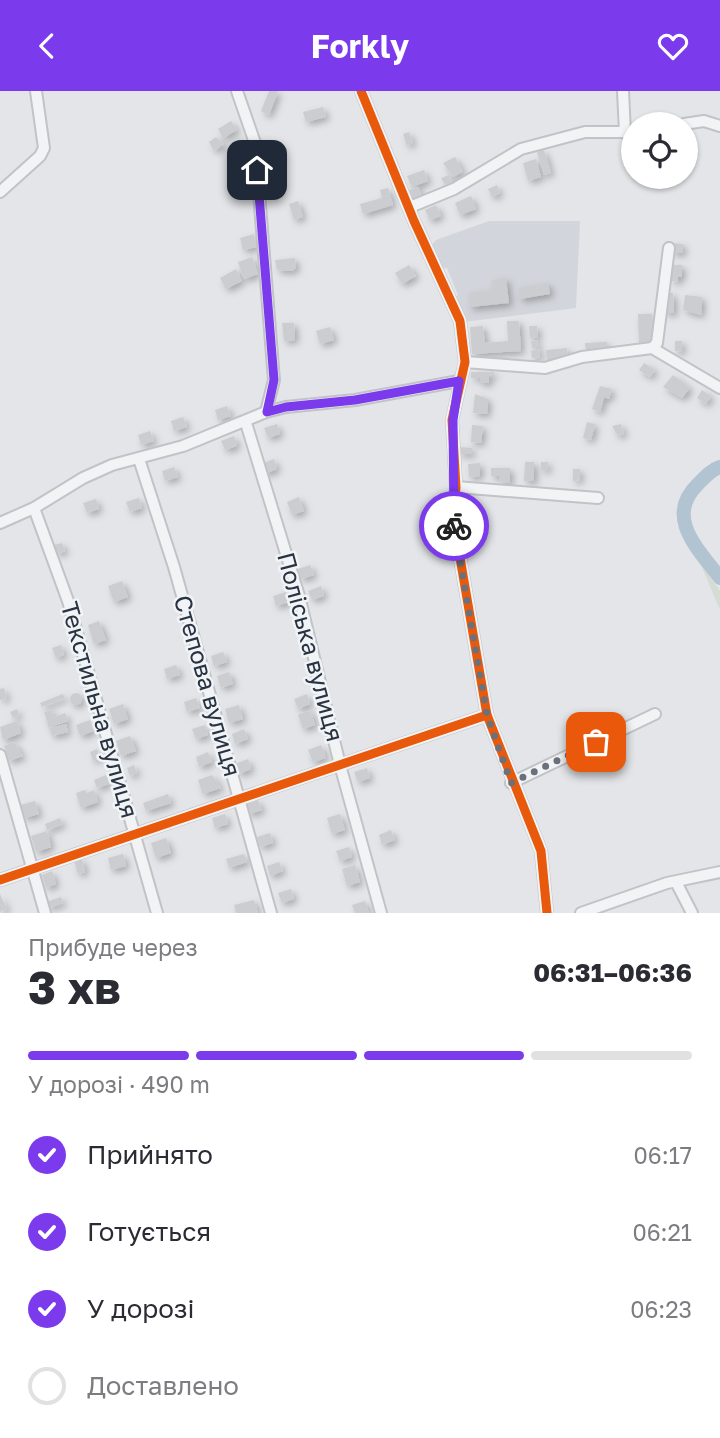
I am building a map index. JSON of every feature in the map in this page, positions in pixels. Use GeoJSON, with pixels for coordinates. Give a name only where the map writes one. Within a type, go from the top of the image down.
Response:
{"type":"FeatureCollection","features":[{"type":"Feature","properties":{"kind":"street"},"geometry":{"type":"LineString","coordinates":[[0,192],[40,156],[44,148],[36,91]]}},
{"type":"Feature","properties":{"kind":"street"},"geometry":{"type":"LineString","coordinates":[[237,91],[255,143],[274,380],[267,412]]}},
{"type":"Feature","properties":{"kind":"street"},"geometry":{"type":"LineString","coordinates":[[361,91],[460,321],[464,362],[453,420],[456,487],[453,517],[487,715],[511,783],[541,851],[547,913]]}},
{"type":"Feature","properties":{"kind":"street"},"geometry":{"type":"LineString","coordinates":[[623,91],[626,112]]}},
{"type":"Feature","properties":{"kind":"street"},"geometry":{"type":"LineString","coordinates":[[698,122],[720,126]]}},
{"type":"Feature","properties":{"kind":"street"},"geometry":{"type":"LineString","coordinates":[[410,208],[454,189],[521,149],[585,132],[621,133]]}},
{"type":"Feature","properties":{"kind":"street"},"geometry":{"type":"LineString","coordinates":[[464,362],[545,367],[577,358],[652,348],[657,343],[668,248]]}},
{"type":"Feature","properties":{"kind":"street"},"geometry":{"type":"LineString","coordinates":[[652,348],[720,388]]}},
{"type":"Feature","properties":{"kind":"street"},"geometry":{"type":"LineString","coordinates":[[0,523],[34,508],[83,478],[112,465],[139,459],[246,423],[267,412],[286,407],[355,400],[459,381]]}},
{"type":"Feature","properties":{"kind":"street","name":"Поліська вулиця"},"geometry":{"type":"LineString","coordinates":[[246,423],[299,596],[340,765],[381,913]]}},
{"type":"Feature","properties":{"kind":"street","name":"Степова вулиця"},"geometry":{"type":"LineString","coordinates":[[139,459],[174,567],[271,913]]}},
{"type":"Feature","properties":{"kind":"street"},"geometry":{"type":"LineString","coordinates":[[456,487],[598,498]]}},
{"type":"Feature","properties":{"kind":"street","name":"Текстильна вулиця"},"geometry":{"type":"LineString","coordinates":[[34,508],[68,601],[157,913]]}},
{"type":"Feature","properties":{"kind":"street"},"geometry":{"type":"LineString","coordinates":[[511,783],[655,714]]}},
{"type":"Feature","properties":{"kind":"street"},"geometry":{"type":"LineString","coordinates":[[0,880],[487,715]]}},
{"type":"Feature","properties":{"kind":"street"},"geometry":{"type":"LineString","coordinates":[[0,755],[45,913]]}},
{"type":"Feature","properties":{"kind":"street"},"geometry":{"type":"LineString","coordinates":[[581,913],[676,882],[720,872]]}},
{"type":"Feature","properties":{"kind":"street"},"geometry":{"type":"LineString","coordinates":[[676,882],[692,913]]}},
{"type":"Feature","properties":{"kind":"shaded area"},"geometry":{"type":"Polygon","coordinates":[[[489,221],[580,221],[576,308],[463,322],[452,298],[458,295],[447,268],[439,269],[430,247],[436,240],[489,221]]]}},
{"type":"Feature","properties":{"kind":"shaded area"},"geometry":{"type":"Polygon","coordinates":[[[699,560],[720,591],[720,609],[717,603],[699,560]]]}},
{"type":"Feature","properties":{"kind":"building"},"geometry":{"type":"Polygon","coordinates":[[[269,91],[278,91],[269,115],[261,111],[269,91]]]}},
{"type":"Feature","properties":{"kind":"building"},"geometry":{"type":"Polygon","coordinates":[[[323,107],[326,117],[306,122],[303,112],[323,107]]]}},
{"type":"Feature","properties":{"kind":"building"},"geometry":{"type":"Polygon","coordinates":[[[231,121],[237,130],[223,138],[218,129],[231,121]]]}},
{"type":"Feature","properties":{"kind":"building"},"geometry":{"type":"Polygon","coordinates":[[[409,132],[413,143],[407,146],[403,134],[409,132]]]}},
{"type":"Feature","properties":{"kind":"building"},"geometry":{"type":"Polygon","coordinates":[[[216,137],[224,144],[214,151],[209,142],[216,137]]]}},
{"type":"Feature","properties":{"kind":"building"},"geometry":{"type":"Polygon","coordinates":[[[544,150],[551,173],[544,175],[537,152],[544,150]]]}},
{"type":"Feature","properties":{"kind":"building"},"geometry":{"type":"Polygon","coordinates":[[[455,157],[463,172],[453,177],[443,163],[455,157]]]}},
{"type":"Feature","properties":{"kind":"building"},"geometry":{"type":"Polygon","coordinates":[[[536,159],[541,177],[528,181],[523,163],[536,159]]]}},
{"type":"Feature","properties":{"kind":"building"},"geometry":{"type":"Polygon","coordinates":[[[424,170],[428,181],[412,187],[407,176],[424,170]]]}},
{"type":"Feature","properties":{"kind":"building"},"geometry":{"type":"Polygon","coordinates":[[[449,175],[452,182],[445,185],[441,178],[449,175]]]}},
{"type":"Feature","properties":{"kind":"building"},"geometry":{"type":"Polygon","coordinates":[[[497,185],[500,193],[492,197],[488,189],[497,185]]]}},
{"type":"Feature","properties":{"kind":"building"},"geometry":{"type":"Polygon","coordinates":[[[418,187],[422,198],[411,202],[407,191],[418,187]]]}},
{"type":"Feature","properties":{"kind":"building"},"geometry":{"type":"Polygon","coordinates":[[[388,188],[393,205],[363,214],[360,204],[382,198],[380,190],[388,188]]]}},
{"type":"Feature","properties":{"kind":"building"},"geometry":{"type":"Polygon","coordinates":[[[471,196],[476,209],[460,215],[455,203],[471,196]]]}},
{"type":"Feature","properties":{"kind":"building"},"geometry":{"type":"Polygon","coordinates":[[[298,201],[303,217],[294,220],[289,204],[298,201]]]}},
{"type":"Feature","properties":{"kind":"building"},"geometry":{"type":"Polygon","coordinates":[[[436,205],[441,216],[430,220],[425,210],[436,205]]]}},
{"type":"Feature","properties":{"kind":"building"},"geometry":{"type":"Polygon","coordinates":[[[254,234],[257,247],[243,250],[240,238],[254,234]]]}},
{"type":"Feature","properties":{"kind":"building"},"geometry":{"type":"Polygon","coordinates":[[[672,243],[683,244],[683,253],[672,253],[672,243]]]}},
{"type":"Feature","properties":{"kind":"building"},"geometry":{"type":"Polygon","coordinates":[[[252,257],[258,274],[244,279],[238,262],[252,257]]]}},
{"type":"Feature","properties":{"kind":"building"},"geometry":{"type":"Polygon","coordinates":[[[295,258],[296,268],[292,271],[277,270],[275,260],[295,258]]]}},
{"type":"Feature","properties":{"kind":"building"},"geometry":{"type":"Polygon","coordinates":[[[409,265],[416,276],[402,284],[395,273],[409,265]]]}},
{"type":"Feature","properties":{"kind":"building"},"geometry":{"type":"Polygon","coordinates":[[[669,265],[682,265],[682,277],[678,277],[678,282],[672,281],[669,265]]]}},
{"type":"Feature","properties":{"kind":"building"},"geometry":{"type":"Polygon","coordinates":[[[236,269],[242,281],[226,289],[220,278],[236,269]]]}},
{"type":"Feature","properties":{"kind":"building"},"geometry":{"type":"Polygon","coordinates":[[[506,278],[509,303],[470,307],[469,293],[493,290],[492,280],[506,278]]]}},
{"type":"Feature","properties":{"kind":"building"},"geometry":{"type":"Polygon","coordinates":[[[548,283],[550,294],[520,299],[518,288],[548,283]]]}},
{"type":"Feature","properties":{"kind":"building"},"geometry":{"type":"Polygon","coordinates":[[[665,293],[673,293],[674,313],[665,313],[665,293]]]}},
{"type":"Feature","properties":{"kind":"building"},"geometry":{"type":"Polygon","coordinates":[[[685,295],[702,297],[701,315],[683,310],[685,295]]]}},
{"type":"Feature","properties":{"kind":"building"},"geometry":{"type":"Polygon","coordinates":[[[638,314],[652,314],[653,343],[639,344],[638,314]]]}},
{"type":"Feature","properties":{"kind":"building"},"geometry":{"type":"Polygon","coordinates":[[[507,321],[519,321],[521,351],[472,354],[470,327],[483,326],[485,343],[508,341],[507,321]]]}},
{"type":"Feature","properties":{"kind":"building"},"geometry":{"type":"Polygon","coordinates":[[[282,323],[294,323],[295,340],[284,341],[282,323]]]}},
{"type":"Feature","properties":{"kind":"building"},"geometry":{"type":"Polygon","coordinates":[[[529,326],[537,326],[538,337],[530,338],[529,326]]]}},
{"type":"Feature","properties":{"kind":"building"},"geometry":{"type":"Polygon","coordinates":[[[330,327],[334,340],[320,344],[316,331],[330,327]]]}},
{"type":"Feature","properties":{"kind":"building"},"geometry":{"type":"Polygon","coordinates":[[[537,340],[538,348],[532,348],[531,341],[537,340]]]}},
{"type":"Feature","properties":{"kind":"building"},"geometry":{"type":"Polygon","coordinates":[[[675,341],[682,341],[682,352],[675,351],[675,341]]]}},
{"type":"Feature","properties":{"kind":"building"},"geometry":{"type":"Polygon","coordinates":[[[607,342],[607,349],[586,350],[585,343],[607,342]]]}},
{"type":"Feature","properties":{"kind":"building"},"geometry":{"type":"Polygon","coordinates":[[[567,348],[568,357],[547,360],[546,350],[567,348]]]}},
{"type":"Feature","properties":{"kind":"building"},"geometry":{"type":"Polygon","coordinates":[[[539,349],[540,357],[532,358],[531,351],[539,349]]]}},
{"type":"Feature","properties":{"kind":"building"},"geometry":{"type":"Polygon","coordinates":[[[644,363],[655,370],[650,377],[639,370],[644,363]]]}},
{"type":"Feature","properties":{"kind":"building"},"geometry":{"type":"Polygon","coordinates":[[[471,372],[494,372],[494,376],[489,376],[489,383],[480,383],[480,378],[471,378],[471,372]]]}},
{"type":"Feature","properties":{"kind":"building"},"geometry":{"type":"Polygon","coordinates":[[[673,375],[690,388],[682,398],[663,387],[673,375]]]}},
{"type":"Feature","properties":{"kind":"building"},"geometry":{"type":"Polygon","coordinates":[[[600,386],[612,389],[609,399],[604,397],[600,412],[592,409],[600,386]]]}},
{"type":"Feature","properties":{"kind":"building"},"geometry":{"type":"Polygon","coordinates":[[[702,390],[711,396],[706,404],[697,398],[702,390]]]}},
{"type":"Feature","properties":{"kind":"building"},"geometry":{"type":"Polygon","coordinates":[[[475,394],[488,399],[487,414],[473,413],[475,394]]]}},
{"type":"Feature","properties":{"kind":"building"},"geometry":{"type":"Polygon","coordinates":[[[227,406],[231,416],[218,420],[215,410],[227,406]]]}},
{"type":"Feature","properties":{"kind":"building"},"geometry":{"type":"Polygon","coordinates":[[[183,417],[187,427],[174,431],[171,421],[183,417]]]}},
{"type":"Feature","properties":{"kind":"building"},"geometry":{"type":"Polygon","coordinates":[[[587,422],[595,424],[591,440],[583,438],[587,422]]]}},
{"type":"Feature","properties":{"kind":"building"},"geometry":{"type":"Polygon","coordinates":[[[277,424],[280,434],[268,438],[264,428],[277,424]]]}},
{"type":"Feature","properties":{"kind":"building"},"geometry":{"type":"Polygon","coordinates":[[[621,424],[624,434],[618,436],[612,426],[621,424]]]}},
{"type":"Feature","properties":{"kind":"building"},"geometry":{"type":"Polygon","coordinates":[[[472,425],[483,426],[481,443],[471,442],[472,425]]]}},
{"type":"Feature","properties":{"kind":"building"},"geometry":{"type":"Polygon","coordinates":[[[150,431],[154,441],[141,445],[138,435],[150,431]]]}},
{"type":"Feature","properties":{"kind":"building"},"geometry":{"type":"Polygon","coordinates":[[[234,436],[237,446],[225,450],[221,441],[234,436]]]}},
{"type":"Feature","properties":{"kind":"building"},"geometry":{"type":"Polygon","coordinates":[[[459,447],[472,448],[472,454],[459,454],[459,447]]]}},
{"type":"Feature","properties":{"kind":"building"},"geometry":{"type":"Polygon","coordinates":[[[274,459],[277,469],[265,474],[261,464],[274,459]]]}},
{"type":"Feature","properties":{"kind":"building"},"geometry":{"type":"Polygon","coordinates":[[[525,462],[534,462],[534,481],[524,481],[525,462]]]}},
{"type":"Feature","properties":{"kind":"building"},"geometry":{"type":"Polygon","coordinates":[[[541,462],[548,462],[548,470],[541,470],[541,462]]]}},
{"type":"Feature","properties":{"kind":"building"},"geometry":{"type":"Polygon","coordinates":[[[480,463],[480,476],[469,477],[468,464],[480,463]]]}},
{"type":"Feature","properties":{"kind":"building"},"geometry":{"type":"Polygon","coordinates":[[[174,467],[178,477],[165,481],[162,471],[174,467]]]}},
{"type":"Feature","properties":{"kind":"building"},"geometry":{"type":"Polygon","coordinates":[[[491,468],[510,468],[510,483],[499,482],[499,476],[491,476],[491,468]]]}},
{"type":"Feature","properties":{"kind":"building"},"geometry":{"type":"Polygon","coordinates":[[[573,469],[580,469],[580,480],[573,481],[573,469]]]}},
{"type":"Feature","properties":{"kind":"building"},"geometry":{"type":"Polygon","coordinates":[[[299,497],[304,511],[292,515],[287,502],[299,497]]]}},
{"type":"Feature","properties":{"kind":"building"},"geometry":{"type":"Polygon","coordinates":[[[139,498],[142,508],[130,512],[126,502],[139,498]]]}},
{"type":"Feature","properties":{"kind":"building"},"geometry":{"type":"Polygon","coordinates":[[[96,499],[99,509],[87,513],[83,503],[96,499]]]}},
{"type":"Feature","properties":{"kind":"building"},"geometry":{"type":"Polygon","coordinates":[[[62,543],[65,551],[57,554],[54,545],[62,543]]]}},
{"type":"Feature","properties":{"kind":"building"},"geometry":{"type":"Polygon","coordinates":[[[310,565],[314,575],[301,579],[298,569],[310,565]]]}},
{"type":"Feature","properties":{"kind":"building"},"geometry":{"type":"Polygon","coordinates":[[[122,581],[128,597],[114,602],[108,586],[122,581]]]}},
{"type":"Feature","properties":{"kind":"building"},"geometry":{"type":"Polygon","coordinates":[[[321,586],[324,596],[312,600],[308,591],[321,586]]]}},
{"type":"Feature","properties":{"kind":"building"},"geometry":{"type":"Polygon","coordinates":[[[286,592],[289,602],[276,606],[273,596],[286,592]]]}},
{"type":"Feature","properties":{"kind":"building"},"geometry":{"type":"Polygon","coordinates":[[[99,621],[106,640],[94,644],[88,625],[99,621]]]}},
{"type":"Feature","properties":{"kind":"building"},"geometry":{"type":"Polygon","coordinates":[[[61,645],[64,655],[56,658],[52,648],[61,645]]]}},
{"type":"Feature","properties":{"kind":"building"},"geometry":{"type":"Polygon","coordinates":[[[223,652],[227,662],[214,666],[211,656],[223,652]]]}},
{"type":"Feature","properties":{"kind":"building"},"geometry":{"type":"Polygon","coordinates":[[[176,665],[180,675],[167,679],[164,669],[176,665]]]}},
{"type":"Feature","properties":{"kind":"building"},"geometry":{"type":"Polygon","coordinates":[[[229,672],[233,684],[221,688],[217,676],[229,672]]]}},
{"type":"Feature","properties":{"kind":"building"},"geometry":{"type":"Polygon","coordinates":[[[4,688],[7,699],[0,700],[0,689],[4,688]]]}},
{"type":"Feature","properties":{"kind":"building"},"geometry":{"type":"Polygon","coordinates":[[[76,693],[82,699],[76,705],[70,699],[76,693]]]}},
{"type":"Feature","properties":{"kind":"building"},"geometry":{"type":"Polygon","coordinates":[[[63,694],[65,698],[42,707],[40,703],[63,694]]]}},
{"type":"Feature","properties":{"kind":"building"},"geometry":{"type":"Polygon","coordinates":[[[307,694],[310,704],[298,709],[294,699],[307,694]]]}},
{"type":"Feature","properties":{"kind":"building"},"geometry":{"type":"Polygon","coordinates":[[[196,698],[200,708],[187,712],[184,702],[196,698]]]}},
{"type":"Feature","properties":{"kind":"building"},"geometry":{"type":"Polygon","coordinates":[[[123,704],[128,719],[114,724],[109,709],[123,704]]]}},
{"type":"Feature","properties":{"kind":"building"},"geometry":{"type":"Polygon","coordinates":[[[239,705],[243,719],[229,723],[225,709],[239,705]]]}},
{"type":"Feature","properties":{"kind":"building"},"geometry":{"type":"Polygon","coordinates":[[[17,709],[19,715],[13,718],[10,712],[17,709]]]}},
{"type":"Feature","properties":{"kind":"building"},"geometry":{"type":"Polygon","coordinates":[[[52,710],[54,717],[65,713],[68,721],[49,728],[44,712],[52,710]]]}},
{"type":"Feature","properties":{"kind":"building"},"geometry":{"type":"Polygon","coordinates":[[[310,710],[315,725],[303,729],[298,715],[310,710]]]}},
{"type":"Feature","properties":{"kind":"building"},"geometry":{"type":"Polygon","coordinates":[[[90,720],[94,731],[80,736],[76,725],[90,720]]]}},
{"type":"Feature","properties":{"kind":"building"},"geometry":{"type":"Polygon","coordinates":[[[17,721],[21,733],[3,740],[0,727],[17,721]]]}},
{"type":"Feature","properties":{"kind":"building"},"geometry":{"type":"Polygon","coordinates":[[[66,724],[68,732],[52,736],[50,728],[66,724]]]}},
{"type":"Feature","properties":{"kind":"building"},"geometry":{"type":"Polygon","coordinates":[[[205,725],[208,735],[196,739],[192,729],[205,725]]]}},
{"type":"Feature","properties":{"kind":"building"},"geometry":{"type":"Polygon","coordinates":[[[244,729],[248,739],[235,744],[232,734],[244,729]]]}},
{"type":"Feature","properties":{"kind":"building"},"geometry":{"type":"Polygon","coordinates":[[[130,736],[136,751],[121,756],[116,741],[130,736]]]}},
{"type":"Feature","properties":{"kind":"building"},"geometry":{"type":"Polygon","coordinates":[[[14,742],[23,756],[9,761],[4,746],[14,742]]]}},
{"type":"Feature","properties":{"kind":"building"},"geometry":{"type":"Polygon","coordinates":[[[321,745],[326,758],[313,762],[308,750],[321,745]]]}},
{"type":"Feature","properties":{"kind":"building"},"geometry":{"type":"Polygon","coordinates":[[[97,749],[100,758],[93,761],[90,752],[97,749]]]}},
{"type":"Feature","properties":{"kind":"building"},"geometry":{"type":"Polygon","coordinates":[[[208,752],[212,762],[199,767],[196,757],[208,752]]]}},
{"type":"Feature","properties":{"kind":"building"},"geometry":{"type":"Polygon","coordinates":[[[248,759],[251,769],[239,774],[235,764],[248,759]]]}},
{"type":"Feature","properties":{"kind":"building"},"geometry":{"type":"Polygon","coordinates":[[[134,765],[137,773],[130,776],[127,768],[134,765]]]}},
{"type":"Feature","properties":{"kind":"building"},"geometry":{"type":"Polygon","coordinates":[[[367,768],[370,778],[358,782],[354,772],[367,768]]]}},
{"type":"Feature","properties":{"kind":"building"},"geometry":{"type":"Polygon","coordinates":[[[106,775],[109,784],[97,788],[94,780],[106,775]]]}},
{"type":"Feature","properties":{"kind":"building"},"geometry":{"type":"Polygon","coordinates":[[[212,775],[221,788],[203,794],[198,780],[212,775]]]}},
{"type":"Feature","properties":{"kind":"building"},"geometry":{"type":"Polygon","coordinates":[[[85,790],[87,793],[94,790],[98,802],[81,808],[76,793],[85,790]]]}},
{"type":"Feature","properties":{"kind":"building"},"geometry":{"type":"Polygon","coordinates":[[[168,794],[171,803],[146,811],[143,803],[168,794]]]}},
{"type":"Feature","properties":{"kind":"building"},"geometry":{"type":"Polygon","coordinates":[[[258,800],[262,810],[249,814],[245,804],[258,800]]]}},
{"type":"Feature","properties":{"kind":"building"},"geometry":{"type":"Polygon","coordinates":[[[35,801],[39,814],[24,818],[20,805],[35,801]]]}},
{"type":"Feature","properties":{"kind":"building"},"geometry":{"type":"Polygon","coordinates":[[[225,814],[228,824],[215,828],[212,818],[225,814]]]}},
{"type":"Feature","properties":{"kind":"building"},"geometry":{"type":"Polygon","coordinates":[[[340,814],[345,830],[332,834],[327,818],[340,814]]]}},
{"type":"Feature","properties":{"kind":"building"},"geometry":{"type":"Polygon","coordinates":[[[60,818],[63,824],[47,830],[45,824],[60,818]]]}},
{"type":"Feature","properties":{"kind":"building"},"geometry":{"type":"Polygon","coordinates":[[[391,830],[395,840],[382,845],[379,835],[391,830]]]}},
{"type":"Feature","properties":{"kind":"building"},"geometry":{"type":"Polygon","coordinates":[[[47,831],[51,847],[36,852],[31,836],[47,831]]]}},
{"type":"Feature","properties":{"kind":"building"},"geometry":{"type":"Polygon","coordinates":[[[270,833],[273,843],[260,847],[257,837],[270,833]]]}},
{"type":"Feature","properties":{"kind":"building"},"geometry":{"type":"Polygon","coordinates":[[[166,838],[171,853],[156,858],[151,843],[166,838]]]}},
{"type":"Feature","properties":{"kind":"building"},"geometry":{"type":"Polygon","coordinates":[[[349,847],[352,857],[340,861],[336,851],[349,847]]]}},
{"type":"Feature","properties":{"kind":"building"},"geometry":{"type":"Polygon","coordinates":[[[123,854],[126,866],[111,870],[108,858],[123,854]]]}},
{"type":"Feature","properties":{"kind":"building"},"geometry":{"type":"Polygon","coordinates":[[[244,854],[247,862],[229,868],[226,859],[244,854]]]}},
{"type":"Feature","properties":{"kind":"building"},"geometry":{"type":"Polygon","coordinates":[[[82,859],[85,872],[78,874],[74,861],[82,859]]]}},
{"type":"Feature","properties":{"kind":"building"},"geometry":{"type":"Polygon","coordinates":[[[279,862],[283,871],[270,876],[267,866],[279,862]]]}},
{"type":"Feature","properties":{"kind":"building"},"geometry":{"type":"Polygon","coordinates":[[[355,865],[360,882],[347,886],[342,869],[355,865]]]}},
{"type":"Feature","properties":{"kind":"building"},"geometry":{"type":"Polygon","coordinates":[[[52,871],[56,884],[46,888],[42,875],[52,871]]]}},
{"type":"Feature","properties":{"kind":"building"},"geometry":{"type":"Polygon","coordinates":[[[291,889],[294,899],[282,903],[278,893],[291,889]]]}},
{"type":"Feature","properties":{"kind":"building"},"geometry":{"type":"Polygon","coordinates":[[[0,894],[7,909],[0,912],[0,894]]]}},
{"type":"Feature","properties":{"kind":"building"},"geometry":{"type":"Polygon","coordinates":[[[61,897],[63,903],[48,908],[46,902],[61,897]]]}},
{"type":"Feature","properties":{"kind":"building"},"geometry":{"type":"Polygon","coordinates":[[[254,900],[258,913],[236,913],[234,905],[254,900]]]}},
{"type":"Feature","properties":{"kind":"building"},"geometry":{"type":"Polygon","coordinates":[[[365,901],[369,913],[355,913],[352,905],[365,901]]]}},
{"type":"Feature","properties":{"kind":"waterway"},"geometry":{"type":"LineString","coordinates":[[720,467],[698,484],[688,496],[684,509],[688,533],[720,578]]}},
{"type":"Feature","properties":{"kind":"cycle path"},"geometry":{"type":"LineString","coordinates":[[361,91],[414,221],[460,321],[465,362],[452,420],[456,487],[453,517],[487,715],[541,851],[547,913]]}},
{"type":"Feature","properties":{"kind":"cycle path"},"geometry":{"type":"LineString","coordinates":[[0,880],[487,715]]}},
{"type":"Feature","properties":{"kind":"way so far"},"geometry":{"type":"LineString","coordinates":[[454,526],[487,715],[511,783],[596,742]]}},
{"type":"Feature","properties":{"kind":"route"},"geometry":{"type":"LineString","coordinates":[[257,170],[274,380],[267,412],[286,407],[355,400],[459,381],[453,420],[456,487],[454,526]]}}]}
